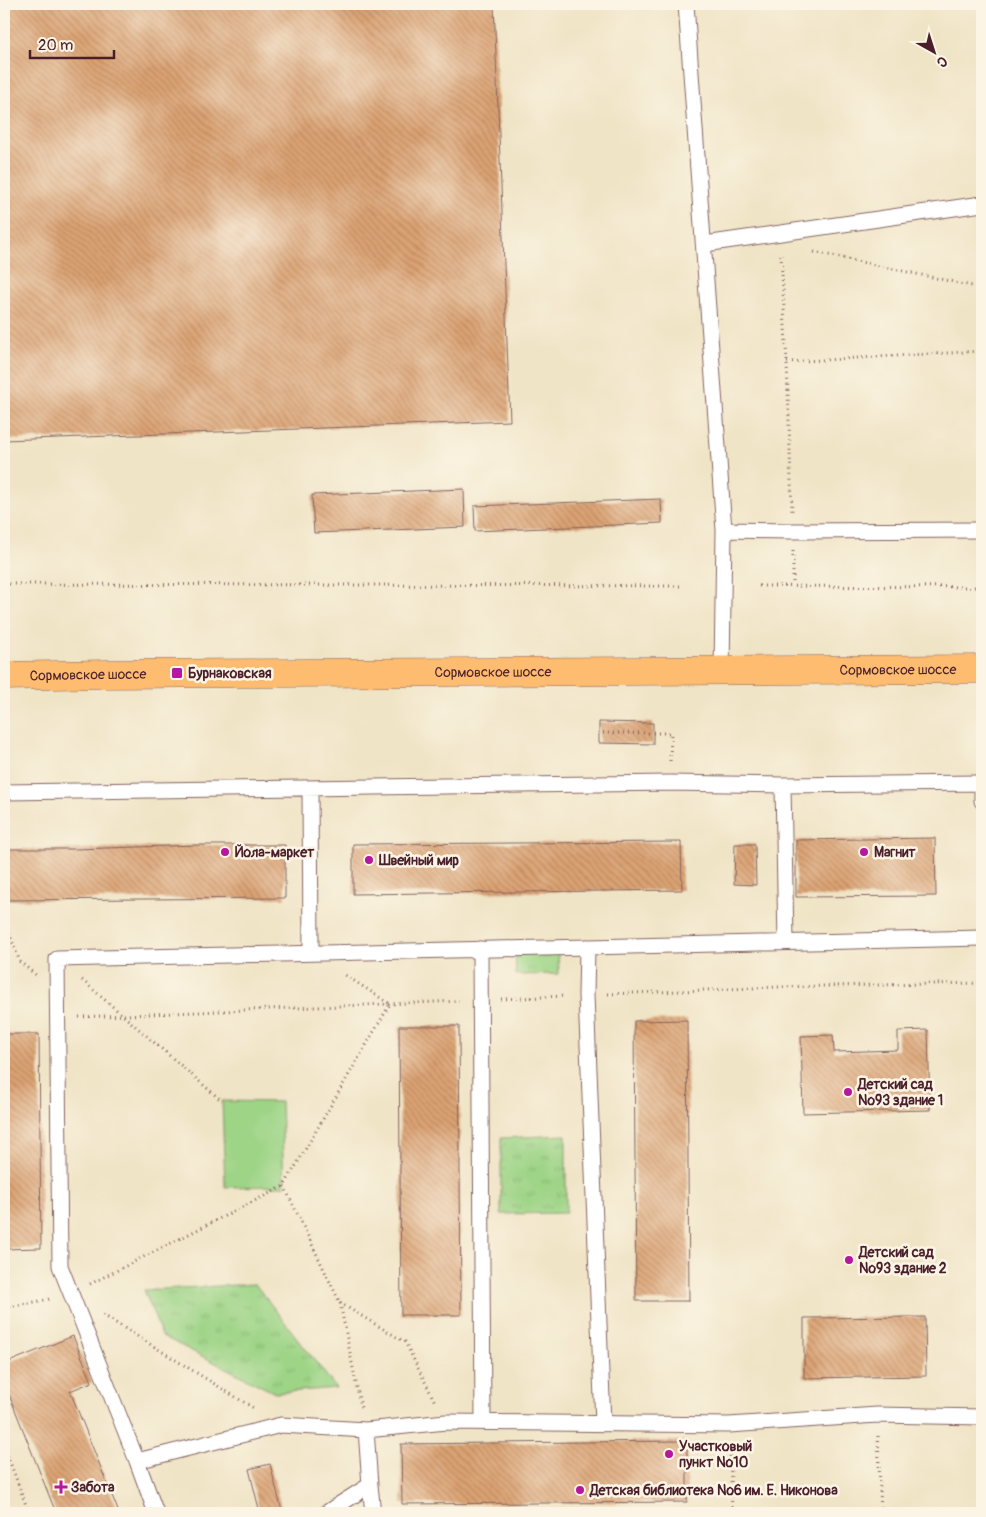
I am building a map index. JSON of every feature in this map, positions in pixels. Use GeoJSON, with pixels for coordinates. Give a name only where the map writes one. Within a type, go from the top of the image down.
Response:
{"type":"FeatureCollection","features":[{"type":"Feature","properties":{"kind":"main road","name":"Сормовское шоссе"},"geometry":{"type":"LineString","coordinates":[[4,676],[982,669]]}},
{"type":"Feature","properties":{"kind":"lane"},"geometry":{"type":"LineString","coordinates":[[686,4],[696,155],[705,244],[724,530],[722,671]]}},
{"type":"Feature","properties":{"kind":"lane"},"geometry":{"type":"LineString","coordinates":[[705,244],[779,239],[982,204]]}},
{"type":"Feature","properties":{"kind":"lane"},"geometry":{"type":"LineString","coordinates":[[724,530],[982,530]]}},
{"type":"Feature","properties":{"kind":"lane"},"geometry":{"type":"LineString","coordinates":[[4,792],[670,783],[783,786],[982,783],[982,801]]}},
{"type":"Feature","properties":{"kind":"lane"},"geometry":{"type":"LineString","coordinates":[[783,786],[786,942]]}},
{"type":"Feature","properties":{"kind":"lane"},"geometry":{"type":"LineString","coordinates":[[310,789],[311,953]]}},
{"type":"Feature","properties":{"kind":"lane"},"geometry":{"type":"LineString","coordinates":[[156,1513],[60,1266],[58,959],[982,938]]}},
{"type":"Feature","properties":{"kind":"lane"},"geometry":{"type":"LineString","coordinates":[[587,947],[586,995],[603,1424]]}},
{"type":"Feature","properties":{"kind":"lane"},"geometry":{"type":"LineString","coordinates":[[480,949],[483,1422]]}},
{"type":"Feature","properties":{"kind":"lane"},"geometry":{"type":"LineString","coordinates":[[137,1461],[281,1425],[366,1430],[446,1422],[729,1425],[877,1415],[982,1417]]}},
{"type":"Feature","properties":{"kind":"lane"},"geometry":{"type":"LineString","coordinates":[[366,1430],[373,1513]]}},
{"type":"Feature","properties":{"kind":"lane"},"geometry":{"type":"LineString","coordinates":[[326,1513],[370,1486]]}},
{"type":"Feature","properties":{"kind":"path"},"geometry":{"type":"LineString","coordinates":[[792,517],[787,362],[779,239],[982,288]]}},
{"type":"Feature","properties":{"kind":"path"},"geometry":{"type":"LineString","coordinates":[[787,362],[982,351]]}},
{"type":"Feature","properties":{"kind":"path"},"geometry":{"type":"LineString","coordinates":[[793,548],[793,586]]}},
{"type":"Feature","properties":{"kind":"path"},"geometry":{"type":"LineString","coordinates":[[4,584],[683,586]]}},
{"type":"Feature","properties":{"kind":"path"},"geometry":{"type":"LineString","coordinates":[[759,586],[982,587]]}},
{"type":"Feature","properties":{"kind":"path"},"geometry":{"type":"LineString","coordinates":[[603,733],[671,733],[670,783]]}},
{"type":"Feature","properties":{"kind":"path"},"geometry":{"type":"LineString","coordinates":[[4,919],[20,962],[58,993]]}},
{"type":"Feature","properties":{"kind":"path"},"geometry":{"type":"LineString","coordinates":[[311,953],[390,1004]]}},
{"type":"Feature","properties":{"kind":"path"},"geometry":{"type":"LineString","coordinates":[[58,959],[222,1101]]}},
{"type":"Feature","properties":{"kind":"path"},"geometry":{"type":"LineString","coordinates":[[58,1017],[778,987],[982,983]]}},
{"type":"Feature","properties":{"kind":"path"},"geometry":{"type":"LineString","coordinates":[[4,1308],[70,1294],[284,1186],[390,1004]]}},
{"type":"Feature","properties":{"kind":"path"},"geometry":{"type":"LineString","coordinates":[[284,1186],[340,1303],[366,1430]]}},
{"type":"Feature","properties":{"kind":"path"},"geometry":{"type":"LineString","coordinates":[[70,1294],[281,1425]]}},
{"type":"Feature","properties":{"kind":"path"},"geometry":{"type":"LineString","coordinates":[[340,1303],[405,1342],[446,1422]]}},
{"type":"Feature","properties":{"kind":"path"},"geometry":{"type":"LineString","coordinates":[[877,1415],[881,1513]]}},
{"type":"Feature","properties":{"kind":"path"},"geometry":{"type":"LineString","coordinates":[[729,1425],[732,1513]]}},
{"type":"Feature","properties":{"kind":"path"},"geometry":{"type":"LineString","coordinates":[[4,1446],[29,1513]]}},
{"type":"Feature","properties":{"kind":"green space"},"geometry":{"type":"Polygon","coordinates":[[[558,950],[559,974],[516,975],[515,951],[558,950]]]}},
{"type":"Feature","properties":{"kind":"green space"},"geometry":{"type":"Polygon","coordinates":[[[222,1101],[281,1102],[284,1186],[225,1187],[222,1101]]]}},
{"type":"Feature","properties":{"kind":"green space"},"geometry":{"type":"Polygon","coordinates":[[[566,1135],[566,1213],[501,1214],[501,1138],[566,1135]]]}},
{"type":"Feature","properties":{"kind":"green space"},"geometry":{"type":"Polygon","coordinates":[[[255,1284],[336,1388],[275,1393],[162,1336],[144,1290],[255,1284]]]}},
{"type":"Feature","properties":{"kind":"building"},"geometry":{"type":"Polygon","coordinates":[[[4,4],[494,4],[510,421],[4,440],[4,4]]]}},
{"type":"Feature","properties":{"kind":"building"},"geometry":{"type":"Polygon","coordinates":[[[464,489],[465,527],[314,533],[312,495],[464,489]]]}},
{"type":"Feature","properties":{"kind":"building"},"geometry":{"type":"Polygon","coordinates":[[[661,499],[662,523],[475,531],[474,506],[661,499]]]}},
{"type":"Feature","properties":{"kind":"building"},"geometry":{"type":"Polygon","coordinates":[[[599,722],[653,723],[653,744],[599,743],[599,722]]]}},
{"type":"Feature","properties":{"kind":"building"},"geometry":{"type":"Polygon","coordinates":[[[935,838],[936,896],[796,897],[796,840],[935,838]]]}},
{"type":"Feature","properties":{"kind":"building"},"geometry":{"type":"Polygon","coordinates":[[[681,842],[682,890],[353,894],[353,844],[681,842]]]}},
{"type":"Feature","properties":{"kind":"building"},"geometry":{"type":"Polygon","coordinates":[[[735,844],[755,844],[756,885],[734,884],[735,844]]]}},
{"type":"Feature","properties":{"kind":"building"},"geometry":{"type":"Polygon","coordinates":[[[285,845],[285,898],[4,900],[4,849],[285,845]]]}},
{"type":"Feature","properties":{"kind":"building"},"geometry":{"type":"Polygon","coordinates":[[[687,1020],[689,1301],[636,1301],[634,1021],[687,1020]]]}},
{"type":"Feature","properties":{"kind":"building"},"geometry":{"type":"Polygon","coordinates":[[[399,1026],[459,1026],[461,1315],[401,1315],[399,1026]]]}},
{"type":"Feature","properties":{"kind":"building"},"geometry":{"type":"Polygon","coordinates":[[[928,1030],[930,1110],[803,1113],[801,1036],[833,1035],[834,1052],[898,1050],[898,1031],[928,1030]]]}},
{"type":"Feature","properties":{"kind":"building"},"geometry":{"type":"Polygon","coordinates":[[[4,1034],[39,1034],[41,1248],[4,1249],[4,1034]]]}},
{"type":"Feature","properties":{"kind":"building"},"geometry":{"type":"Polygon","coordinates":[[[925,1317],[926,1376],[804,1378],[804,1318],[925,1317]]]}},
{"type":"Feature","properties":{"kind":"building"},"geometry":{"type":"Polygon","coordinates":[[[73,1336],[92,1382],[70,1391],[119,1513],[56,1513],[4,1382],[4,1364],[73,1336]]]}},
{"type":"Feature","properties":{"kind":"building"},"geometry":{"type":"Polygon","coordinates":[[[687,1441],[687,1502],[402,1504],[401,1444],[687,1441]]]}},
{"type":"Feature","properties":{"kind":"building"},"geometry":{"type":"Polygon","coordinates":[[[270,1464],[282,1511],[260,1513],[249,1469],[270,1464]]]}},
{"type":"Feature","properties":{"kind":"place","name":"Бурнаковская"},"geometry":{"type":"Point","coordinates":[177,673]}},
{"type":"Feature","properties":{"kind":"place","name":"Йола-маркет"},"geometry":{"type":"Point","coordinates":[225,852]}},
{"type":"Feature","properties":{"kind":"place","name":"Магнит"},"geometry":{"type":"Point","coordinates":[864,852]}},
{"type":"Feature","properties":{"kind":"place","name":"Швейный мир"},"geometry":{"type":"Point","coordinates":[369,860]}},
{"type":"Feature","properties":{"kind":"place","name":"Детский сад №93 здание 1"},"geometry":{"type":"Point","coordinates":[848,1092]}},
{"type":"Feature","properties":{"kind":"place","name":"Детский сад №93 здание 2"},"geometry":{"type":"Point","coordinates":[849,1260]}},
{"type":"Feature","properties":{"kind":"place","name":"Участковый пункт №10"},"geometry":{"type":"Point","coordinates":[669,1454]}},
{"type":"Feature","properties":{"kind":"place","name":"Забота"},"geometry":{"type":"Point","coordinates":[61,1487]}},
{"type":"Feature","properties":{"kind":"place","name":"Детская библиотека №6 им. Е. Никонова"},"geometry":{"type":"Point","coordinates":[580,1490]}}]}
